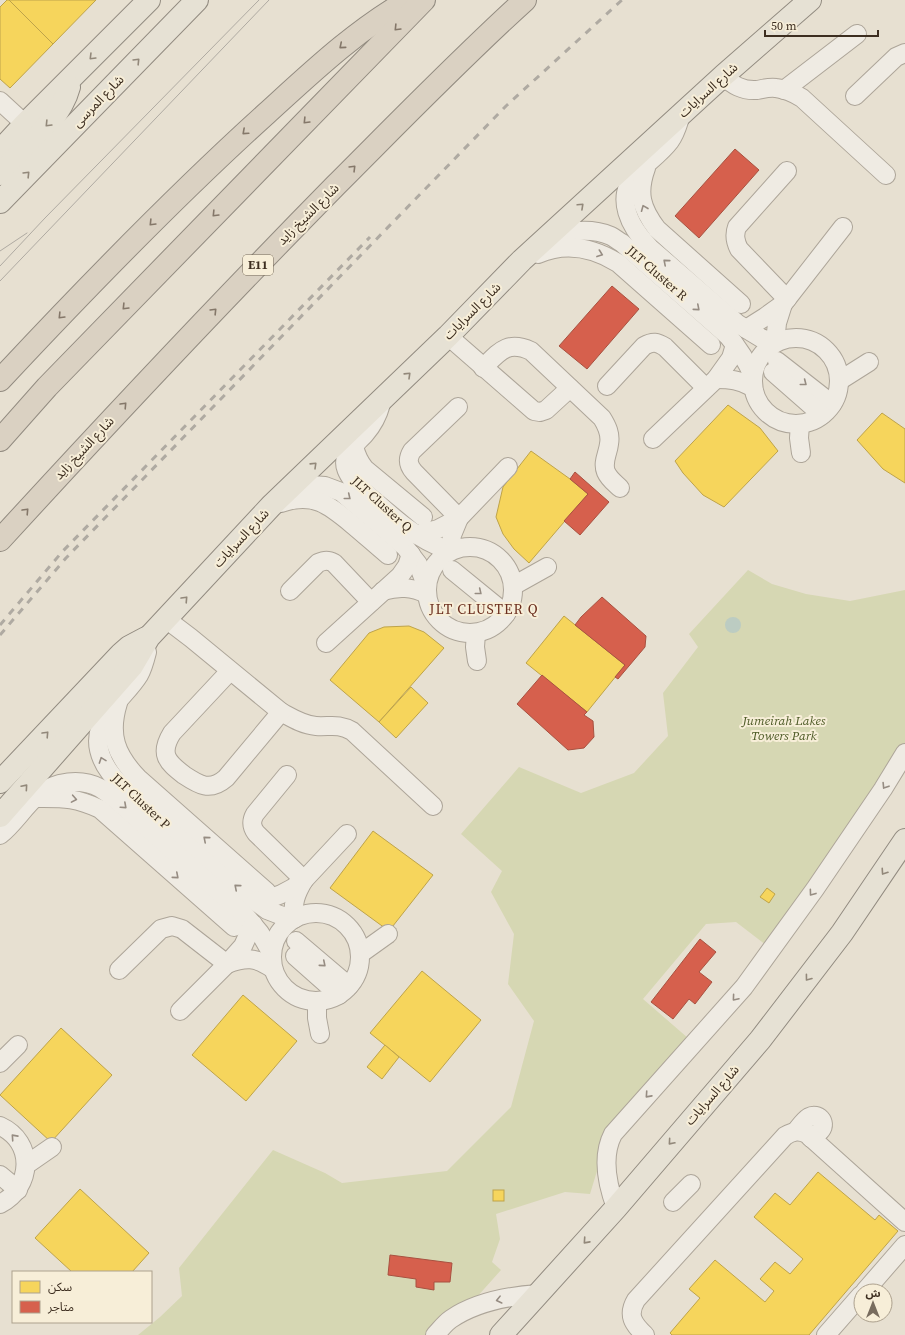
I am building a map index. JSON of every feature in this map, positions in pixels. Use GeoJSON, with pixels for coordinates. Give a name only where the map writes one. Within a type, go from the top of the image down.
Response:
{"type":"FeatureCollection","features":[{"type":"Feature","properties":{"kind":"highway"},"geometry":{"type":"LineString","coordinates":[[0,380],[203,171],[348,41],[374,22],[409,0]]}},
{"type":"Feature","properties":{"kind":"highway"},"geometry":{"type":"LineString","coordinates":[[0,440],[47,387],[424,0]]}},
{"type":"Feature","properties":{"kind":"highway","name":"شارع الشيخ زايد"},"geometry":{"type":"LineString","coordinates":[[0,540],[92,440],[280,242],[462,60],[525,0]]}},
{"type":"Feature","properties":{"kind":"main road"},"geometry":{"type":"LineString","coordinates":[[0,151],[24,124],[149,0]]}},
{"type":"Feature","properties":{"kind":"main road","name":"شارع المرسى"},"geometry":{"type":"LineString","coordinates":[[0,202],[197,0]]}},
{"type":"Feature","properties":{"kind":"main road","name":"شارع السرايات"},"geometry":{"type":"LineString","coordinates":[[0,816],[132,666],[149,637],[278,499],[448,336],[528,255],[722,76],[810,0]]}},
{"type":"Feature","properties":{"kind":"main road"},"geometry":{"type":"LineString","coordinates":[[0,174],[53,119],[64,99],[71,78]]}},
{"type":"Feature","properties":{"kind":"main road","name":"شارع السرايات"},"geometry":{"type":"LineString","coordinates":[[0,782],[121,654],[138,641],[149,637]]}},
{"type":"Feature","properties":{"kind":"main road","name":"شارع السرايات"},"geometry":{"type":"LineString","coordinates":[[500,1335],[616,1208],[760,1040],[842,933],[905,840]]}},
{"type":"Feature","properties":{"kind":"lane"},"geometry":{"type":"LineString","coordinates":[[784,90],[857,34]]}},
{"type":"Feature","properties":{"kind":"lane"},"geometry":{"type":"LineString","coordinates":[[855,96],[896,57],[905,53]]}},
{"type":"Feature","properties":{"kind":"lane"},"geometry":{"type":"LineString","coordinates":[[722,76],[732,85],[740,88],[749,90],[774,88],[793,93],[802,98],[886,175]]}},
{"type":"Feature","properties":{"kind":"lane"},"geometry":{"type":"LineString","coordinates":[[0,101],[24,124]]}},
{"type":"Feature","properties":{"kind":"lane","name":"JLT Cluster R"},"geometry":{"type":"LineString","coordinates":[[681,114],[671,140],[637,174],[629,185],[626,198],[627,211],[632,225],[640,238],[650,248],[738,324],[761,338],[775,343]]}},
{"type":"Feature","properties":{"kind":"lane"},"geometry":{"type":"LineString","coordinates":[[647,165],[641,190],[642,203],[648,217],[657,229],[704,266],[735,295]]}},
{"type":"Feature","properties":{"kind":"lane"},"geometry":{"type":"LineString","coordinates":[[785,301],[739,249],[735,242],[734,234],[737,227],[787,171]]}},
{"type":"Feature","properties":{"kind":"lane"},"geometry":{"type":"LineString","coordinates":[[746,329],[765,317],[785,301],[843,227]]}},
{"type":"Feature","properties":{"kind":"lane","name":"JLT Cluster R"},"geometry":{"type":"LineString","coordinates":[[528,255],[552,238],[571,231],[591,231],[611,236],[631,251],[723,331],[746,360],[763,373],[756,400],[764,410],[774,418],[786,423],[800,424]]}},
{"type":"Feature","properties":{"kind":"lane"},"geometry":{"type":"LineString","coordinates":[[528,255],[564,247],[584,248],[605,255],[618,263],[661,309],[691,335],[711,345]]}},
{"type":"Feature","properties":{"kind":"lane"},"geometry":{"type":"LineString","coordinates":[[775,343],[777,323],[785,301]]}},
{"type":"Feature","properties":{"kind":"lane"},"geometry":{"type":"LineString","coordinates":[[448,336],[534,411],[540,412],[546,410],[570,388]]}},
{"type":"Feature","properties":{"kind":"lane"},"geometry":{"type":"LineString","coordinates":[[801,453],[799,438],[800,424],[809,422],[827,410],[837,393],[839,381],[837,366],[829,353],[818,343],[804,338],[789,338],[775,343],[764,351],[756,361],[763,373],[827,410]]}},
{"type":"Feature","properties":{"kind":"lane"},"geometry":{"type":"LineString","coordinates":[[607,386],[644,346],[651,342],[659,343],[665,347],[711,383],[736,379],[744,382],[763,373]]}},
{"type":"Feature","properties":{"kind":"lane"},"geometry":{"type":"LineString","coordinates":[[653,439],[711,383],[731,358],[734,343]]}},
{"type":"Feature","properties":{"kind":"lane"},"geometry":{"type":"LineString","coordinates":[[483,368],[500,351],[508,348],[516,346],[531,351],[602,418],[610,435],[604,463],[606,471],[610,479],[620,488]]}},
{"type":"Feature","properties":{"kind":"lane"},"geometry":{"type":"LineString","coordinates":[[839,381],[869,362]]}},
{"type":"Feature","properties":{"kind":"lane","name":"JLT Cluster Q"},"geometry":{"type":"LineString","coordinates":[[382,399],[374,422],[346,458],[348,473],[353,481],[407,529],[427,542],[450,551]]}},
{"type":"Feature","properties":{"kind":"lane"},"geometry":{"type":"LineString","coordinates":[[458,407],[412,451],[408,462],[410,468],[459,518]]}},
{"type":"Feature","properties":{"kind":"lane"},"geometry":{"type":"LineString","coordinates":[[354,446],[359,462],[365,469],[379,474],[404,495],[423,516]]}},
{"type":"Feature","properties":{"kind":"lane"},"geometry":{"type":"LineString","coordinates":[[417,535],[438,530],[459,518],[508,467]]}},
{"type":"Feature","properties":{"kind":"lane","name":"JLT Cluster Q"},"geometry":{"type":"LineString","coordinates":[[278,499],[298,487],[312,485],[325,486],[341,492],[398,540],[411,554],[418,564],[430,605],[435,616],[443,624],[453,630],[476,632],[484,631],[502,618]]}},
{"type":"Feature","properties":{"kind":"lane"},"geometry":{"type":"LineString","coordinates":[[278,499],[286,501],[300,498],[314,500],[333,508],[343,524],[370,546],[388,555]]}},
{"type":"Feature","properties":{"kind":"lane"},"geometry":{"type":"LineString","coordinates":[[450,551],[452,535],[459,518]]}},
{"type":"Feature","properties":{"kind":"lane"},"geometry":{"type":"LineString","coordinates":[[377,597],[393,588],[427,591],[430,573],[438,560],[450,551],[464,547],[478,547],[491,552],[502,561],[510,572],[513,586],[511,605],[502,618],[448,575]]}},
{"type":"Feature","properties":{"kind":"lane"},"geometry":{"type":"LineString","coordinates":[[326,643],[400,576],[407,566],[411,554]]}},
{"type":"Feature","properties":{"kind":"lane"},"geometry":{"type":"LineString","coordinates":[[290,591],[318,563],[329,560],[377,597]]}},
{"type":"Feature","properties":{"kind":"lane"},"geometry":{"type":"LineString","coordinates":[[513,586],[547,567]]}},
{"type":"Feature","properties":{"kind":"lane"},"geometry":{"type":"LineString","coordinates":[[166,619],[281,712],[304,724],[315,726],[339,726],[352,731],[433,806]]}},
{"type":"Feature","properties":{"kind":"lane"},"geometry":{"type":"LineString","coordinates":[[476,632],[475,647],[477,662]]}},
{"type":"Feature","properties":{"kind":"lane","name":"JLT Cluster P"},"geometry":{"type":"LineString","coordinates":[[149,637],[148,650],[139,675],[102,722],[99,736],[99,751],[103,764],[122,786],[261,897],[273,913],[294,919]]}},
{"type":"Feature","properties":{"kind":"lane"},"geometry":{"type":"LineString","coordinates":[[230,671],[172,733],[167,741],[165,750],[167,758],[172,766],[196,783],[204,786],[220,784],[281,712]]}},
{"type":"Feature","properties":{"kind":"lane"},"geometry":{"type":"LineString","coordinates":[[120,698],[114,716],[114,734],[118,752],[126,766],[138,778],[252,875],[261,897],[266,900],[287,892],[304,880],[347,834]]}},
{"type":"Feature","properties":{"kind":"lane"},"geometry":{"type":"LineString","coordinates":[[616,1208],[610,1193],[606,1166],[608,1143],[613,1134],[744,987],[815,889],[883,789],[905,753]]}},
{"type":"Feature","properties":{"kind":"lane"},"geometry":{"type":"LineString","coordinates":[[287,775],[255,814],[251,824],[256,833],[304,880]]}},
{"type":"Feature","properties":{"kind":"lane","name":"JLT Cluster P"},"geometry":{"type":"LineString","coordinates":[[0,836],[35,798],[48,789],[68,782],[80,782],[99,788],[115,799],[241,911],[253,924],[267,944],[282,953],[280,982],[290,992],[303,999],[317,1001],[328,1000],[344,990]]}},
{"type":"Feature","properties":{"kind":"lane"},"geometry":{"type":"LineString","coordinates":[[35,798],[75,799],[100,809],[214,918],[234,927]]}},
{"type":"Feature","properties":{"kind":"lane"},"geometry":{"type":"LineString","coordinates":[[294,919],[293,911],[296,894],[304,880]]}},
{"type":"Feature","properties":{"kind":"lane"},"geometry":{"type":"LineString","coordinates":[[308,914],[322,914],[336,918],[348,927],[356,939],[360,954],[356,976],[344,990],[282,953],[274,944],[278,934],[294,919],[308,914]]}},
{"type":"Feature","properties":{"kind":"lane"},"geometry":{"type":"LineString","coordinates":[[180,1011],[243,946],[253,924]]}},
{"type":"Feature","properties":{"kind":"lane"},"geometry":{"type":"LineString","coordinates":[[120,970],[161,929],[172,926],[182,929],[227,964]]}},
{"type":"Feature","properties":{"kind":"lane"},"geometry":{"type":"LineString","coordinates":[[360,954],[388,934]]}},
{"type":"Feature","properties":{"kind":"lane"},"geometry":{"type":"LineString","coordinates":[[227,964],[239,960],[251,959],[263,962],[282,953]]}},
{"type":"Feature","properties":{"kind":"lane"},"geometry":{"type":"LineString","coordinates":[[317,1001],[317,1018],[320,1034]]}},
{"type":"Feature","properties":{"kind":"lane"},"geometry":{"type":"LineString","coordinates":[[0,1063],[18,1045]]}},
{"type":"Feature","properties":{"kind":"lane"},"geometry":{"type":"LineString","coordinates":[[0,1126],[7,1129],[17,1138],[24,1151],[26,1165],[25,1174],[6,1197]]}},
{"type":"Feature","properties":{"kind":"lane"},"geometry":{"type":"LineString","coordinates":[[645,1335],[638,1329],[632,1318],[631,1312],[636,1300],[785,1136],[804,1134],[905,1222]]}},
{"type":"Feature","properties":{"kind":"lane"},"geometry":{"type":"LineString","coordinates":[[26,1165],[52,1148]]}},
{"type":"Feature","properties":{"kind":"lane"},"geometry":{"type":"LineString","coordinates":[[0,1175],[6,1197]]}},
{"type":"Feature","properties":{"kind":"lane"},"geometry":{"type":"LineString","coordinates":[[673,1202],[690,1184]]}},
{"type":"Feature","properties":{"kind":"lane"},"geometry":{"type":"LineString","coordinates":[[872,1283],[905,1245]]}},
{"type":"Feature","properties":{"kind":"lane"},"geometry":{"type":"LineString","coordinates":[[435,1335],[449,1320],[465,1310],[501,1299],[538,1294]]}},
{"type":"Feature","properties":{"kind":"lane"},"geometry":{"type":"LineString","coordinates":[[826,1335],[853,1304]]}},
{"type":"Feature","properties":{"kind":"green space","name":"Jumeirah Lakes Towers Park"},"geometry":{"type":"Polygon","coordinates":[[[748,570],[772,584],[806,594],[850,601],[905,590],[905,761],[770,948],[736,922],[706,924],[643,999],[696,1045],[604,1148],[590,1194],[565,1192],[496,1214],[500,1239],[492,1262],[501,1270],[476,1298],[452,1307],[428,1335],[138,1335],[182,1296],[179,1268],[273,1150],[325,1173],[342,1183],[447,1171],[511,1107],[534,1021],[508,984],[514,934],[491,892],[502,871],[461,834],[519,767],[581,793],[634,773],[668,736],[663,693],[698,647],[689,634],[748,570]]]}},
{"type":"Feature","properties":{"kind":"shaded area"},"geometry":{"type":"Polygon","coordinates":[[[730,617],[736,617],[741,622],[739,631],[736,633],[730,633],[725,628],[725,622],[730,617]]]}},
{"type":"Feature","properties":{"kind":"building: سكن"},"geometry":{"type":"Polygon","coordinates":[[[7,0],[9,0],[53,44],[10,88],[0,79],[0,7],[7,0]]]}},
{"type":"Feature","properties":{"kind":"building: سكن"},"geometry":{"type":"Polygon","coordinates":[[[9,0],[96,0],[53,44],[9,0]]]}},
{"type":"Feature","properties":{"kind":"building: سكن"},"geometry":{"type":"Polygon","coordinates":[[[728,405],[760,428],[778,451],[724,507],[703,495],[683,473],[675,461],[728,405]]]}},
{"type":"Feature","properties":{"kind":"building: سكن"},"geometry":{"type":"Polygon","coordinates":[[[882,413],[905,429],[905,483],[883,469],[857,440],[882,413]]]}},
{"type":"Feature","properties":{"kind":"building: سكن"},"geometry":{"type":"Polygon","coordinates":[[[531,451],[588,494],[529,563],[514,549],[503,534],[496,517],[503,487],[531,451]]]}},
{"type":"Feature","properties":{"kind":"building: سكن"},"geometry":{"type":"Polygon","coordinates":[[[564,616],[625,665],[587,712],[526,663],[564,616]]]}},
{"type":"Feature","properties":{"kind":"building: سكن"},"geometry":{"type":"Polygon","coordinates":[[[409,626],[424,632],[444,648],[379,722],[330,680],[369,633],[384,627],[409,626]]]}},
{"type":"Feature","properties":{"kind":"building: سكن"},"geometry":{"type":"Polygon","coordinates":[[[411,687],[428,703],[396,738],[379,722],[411,687]]]}},
{"type":"Feature","properties":{"kind":"building: سكن"},"geometry":{"type":"Polygon","coordinates":[[[373,831],[433,875],[389,931],[330,888],[373,831]]]}},
{"type":"Feature","properties":{"kind":"building: سكن"},"geometry":{"type":"Polygon","coordinates":[[[767,888],[775,894],[769,903],[760,897],[767,888]]]}},
{"type":"Feature","properties":{"kind":"building: سكن"},"geometry":{"type":"Polygon","coordinates":[[[422,971],[481,1020],[430,1082],[370,1033],[422,971]]]}},
{"type":"Feature","properties":{"kind":"building: سكن"},"geometry":{"type":"Polygon","coordinates":[[[243,995],[297,1041],[246,1101],[192,1055],[243,995]]]}},
{"type":"Feature","properties":{"kind":"building: سكن"},"geometry":{"type":"Polygon","coordinates":[[[61,1028],[112,1075],[51,1142],[0,1095],[61,1028]]]}},
{"type":"Feature","properties":{"kind":"building: سكن"},"geometry":{"type":"Polygon","coordinates":[[[385,1045],[399,1057],[382,1079],[367,1067],[385,1045]]]}},
{"type":"Feature","properties":{"kind":"building: سكن"},"geometry":{"type":"Polygon","coordinates":[[[818,1172],[875,1220],[879,1215],[898,1231],[809,1335],[672,1335],[670,1333],[700,1298],[689,1289],[715,1260],[765,1302],[774,1291],[760,1279],[775,1262],[790,1274],[803,1259],[754,1217],[775,1193],[790,1205],[818,1172]]]}},
{"type":"Feature","properties":{"kind":"building: سكن"},"geometry":{"type":"Polygon","coordinates":[[[80,1189],[149,1253],[133,1271],[71,1271],[35,1238],[80,1189]]]}},
{"type":"Feature","properties":{"kind":"building: سكن"},"geometry":{"type":"Polygon","coordinates":[[[493,1190],[504,1190],[504,1201],[493,1201],[493,1190]]]}},
{"type":"Feature","properties":{"kind":"building: متاجر"},"geometry":{"type":"Polygon","coordinates":[[[735,149],[759,170],[699,238],[675,216],[735,149]]]}},
{"type":"Feature","properties":{"kind":"building: متاجر"},"geometry":{"type":"Polygon","coordinates":[[[612,286],[639,309],[587,369],[559,346],[612,286]]]}},
{"type":"Feature","properties":{"kind":"building: متاجر"},"geometry":{"type":"Polygon","coordinates":[[[575,472],[609,502],[580,535],[564,521],[588,494],[570,479],[575,472]]]}},
{"type":"Feature","properties":{"kind":"building: متاجر"},"geometry":{"type":"Polygon","coordinates":[[[602,597],[646,636],[645,647],[618,679],[615,677],[625,665],[575,625],[581,617],[602,597]]]}},
{"type":"Feature","properties":{"kind":"building: متاجر"},"geometry":{"type":"Polygon","coordinates":[[[542,675],[587,712],[584,715],[593,721],[594,737],[584,748],[568,750],[517,704],[542,675]]]}},
{"type":"Feature","properties":{"kind":"building: متاجر"},"geometry":{"type":"Polygon","coordinates":[[[700,939],[716,952],[699,972],[712,982],[695,1004],[689,999],[673,1019],[651,1002],[700,939]]]}},
{"type":"Feature","properties":{"kind":"building: متاجر"},"geometry":{"type":"Polygon","coordinates":[[[390,1255],[452,1263],[450,1282],[434,1282],[434,1290],[416,1287],[416,1279],[388,1275],[390,1255]]]}},
{"type":"Feature","properties":{"kind":"tram line"},"geometry":{"type":"LineString","coordinates":[[0,266],[45,218],[259,0]]}},
{"type":"Feature","properties":{"kind":"tram line"},"geometry":{"type":"LineString","coordinates":[[0,281],[269,0]]}},
{"type":"Feature","properties":{"kind":"tram line"},"geometry":{"type":"LineString","coordinates":[[0,251],[27,233]]}},
{"type":"Feature","properties":{"kind":"railway"},"geometry":{"type":"LineString","coordinates":[[0,635],[66,558],[506,106],[622,0]]}},
{"type":"Feature","properties":{"kind":"railway"},"geometry":{"type":"LineString","coordinates":[[0,625],[62,552],[370,237]]}},
{"type":"Feature","properties":{"kind":"district","name":"JLT CLUSTER Q"},"geometry":{"type":"Point","coordinates":[484,609]}}]}
